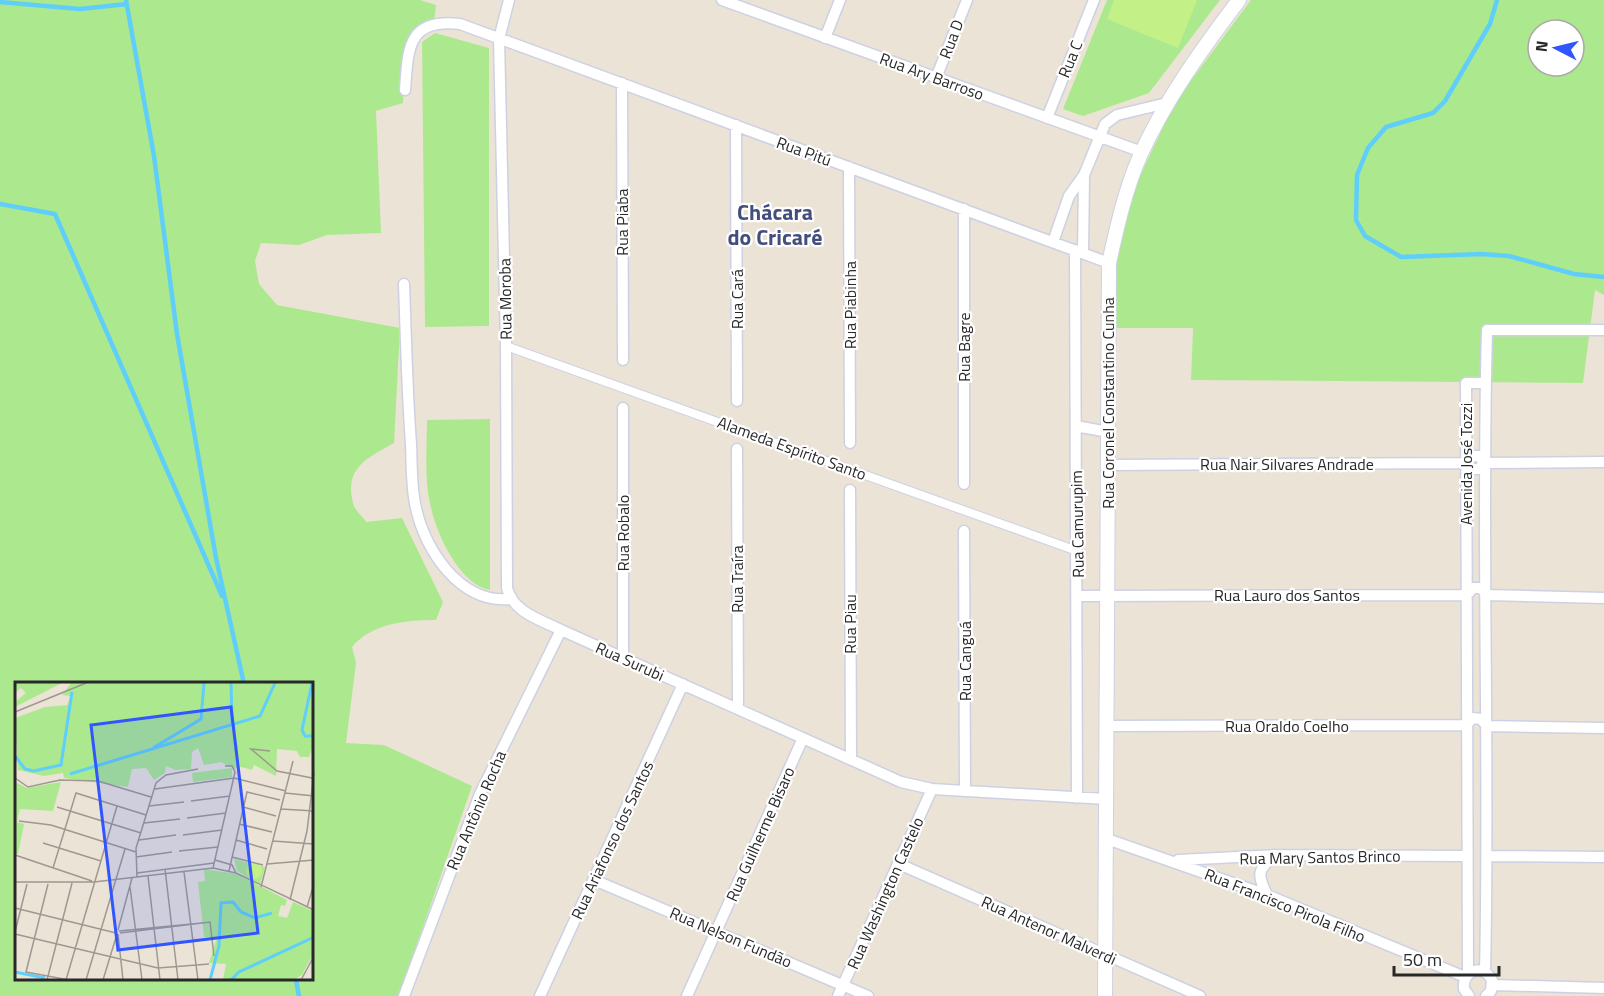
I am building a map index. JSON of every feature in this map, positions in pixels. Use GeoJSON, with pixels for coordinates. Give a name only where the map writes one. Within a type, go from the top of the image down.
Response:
{"type":"FeatureCollection","features":[{"type":"Feature","properties":{"kind":"street","name":"Rua Moroba"},"geometry":{"type":"LineString","coordinates":[[509,0],[499,39],[506,346],[507,588],[510,598]]}},
{"type":"Feature","properties":{"kind":"street","name":"Rua Ary Barroso"},"geometry":{"type":"LineString","coordinates":[[722,0],[1142,152]]}},
{"type":"Feature","properties":{"kind":"street"},"geometry":{"type":"LineString","coordinates":[[825,38],[840,0]]}},
{"type":"Feature","properties":{"kind":"street","name":"Rua D"},"geometry":{"type":"LineString","coordinates":[[936,78],[967,0]]}},
{"type":"Feature","properties":{"kind":"street","name":"Rua C"},"geometry":{"type":"LineString","coordinates":[[1047,118],[1094,0]]}},
{"type":"Feature","properties":{"kind":"street","name":"Rua Coronel Constantino Cunha"},"geometry":{"type":"LineString","coordinates":[[1105,996],[1109,263],[1120,213],[1142,152],[1167,103],[1209,39],[1239,0]]}},
{"type":"Feature","properties":{"kind":"street","name":"Rua Pitú"},"geometry":{"type":"LineString","coordinates":[[405,90],[408,49],[412,39],[425,28],[435,24],[460,24],[1109,263]]}},
{"type":"Feature","properties":{"kind":"street","name":"Rua Piaba"},"geometry":{"type":"LineString","coordinates":[[622,83],[623,360]]}},
{"type":"Feature","properties":{"kind":"street"},"geometry":{"type":"LineString","coordinates":[[1053,242],[1069,196],[1084,175],[1105,124],[1118,115],[1167,103]]}},
{"type":"Feature","properties":{"kind":"street","name":"Rua Cará"},"geometry":{"type":"LineString","coordinates":[[736,125],[737,401]]}},
{"type":"Feature","properties":{"kind":"street","name":"Rua Piabinha"},"geometry":{"type":"LineString","coordinates":[[849,167],[850,443]]}},
{"type":"Feature","properties":{"kind":"street","name":"Rua Camurupim"},"geometry":{"type":"LineString","coordinates":[[1077,798],[1076,426],[1079,252],[1084,175]]}},
{"type":"Feature","properties":{"kind":"street","name":"Rua Bagre"},"geometry":{"type":"LineString","coordinates":[[964,209],[964,484]]}},
{"type":"Feature","properties":{"kind":"street"},"geometry":{"type":"LineString","coordinates":[[404,284],[412,472],[415,507],[422,530],[433,552],[466,588],[486,599],[510,598]]}},
{"type":"Feature","properties":{"kind":"street"},"geometry":{"type":"LineString","coordinates":[[1486,383],[1487,330],[1604,330]]}},
{"type":"Feature","properties":{"kind":"street","name":"Alameda Espírito Santo"},"geometry":{"type":"LineString","coordinates":[[506,346],[1077,551]]}},
{"type":"Feature","properties":{"kind":"street","name":"Avenida José Tozzi"},"geometry":{"type":"LineString","coordinates":[[1468,995],[1464,989],[1467,975],[1466,383],[1486,383],[1484,463],[1487,595],[1485,971],[1489,975],[1490,991]]}},
{"type":"Feature","properties":{"kind":"street","name":"Rua Robalo"},"geometry":{"type":"LineString","coordinates":[[623,408],[623,658]]}},
{"type":"Feature","properties":{"kind":"street"},"geometry":{"type":"LineString","coordinates":[[1076,426],[1108,432]]}},
{"type":"Feature","properties":{"kind":"street","name":"Rua Traíra"},"geometry":{"type":"LineString","coordinates":[[737,449],[738,708]]}},
{"type":"Feature","properties":{"kind":"street","name":"Rua Nair Silvares Andrade"},"geometry":{"type":"LineString","coordinates":[[1108,465],[1466,462],[1472,469],[1479,469],[1484,463],[1604,462]]}},
{"type":"Feature","properties":{"kind":"street","name":"Rua Piau"},"geometry":{"type":"LineString","coordinates":[[850,490],[851,759]]}},
{"type":"Feature","properties":{"kind":"street","name":"Rua Canguá"},"geometry":{"type":"LineString","coordinates":[[964,531],[965,791]]}},
{"type":"Feature","properties":{"kind":"street","name":"Rua Lauro dos Santos"},"geometry":{"type":"LineString","coordinates":[[1078,596],[1467,595],[1472,602],[1481,602],[1487,595],[1604,598]]}},
{"type":"Feature","properties":{"kind":"street","name":"Rua Surubi"},"geometry":{"type":"LineString","coordinates":[[510,598],[518,609],[561,630],[901,782],[932,789],[1107,799]]}},
{"type":"Feature","properties":{"kind":"street","name":"Rua Antônio Rocha"},"geometry":{"type":"LineString","coordinates":[[404,996],[480,794],[561,630]]}},
{"type":"Feature","properties":{"kind":"street","name":"Rua Ariafonso dos Santos"},"geometry":{"type":"LineString","coordinates":[[540,996],[683,684]]}},
{"type":"Feature","properties":{"kind":"street","name":"Rua Oraldo Coelho"},"geometry":{"type":"LineString","coordinates":[[1108,726],[1466,725],[1473,733],[1481,733],[1486,726],[1604,728]]}},
{"type":"Feature","properties":{"kind":"street","name":"Rua Guilherme Bisaro"},"geometry":{"type":"LineString","coordinates":[[687,996],[803,738]]}},
{"type":"Feature","properties":{"kind":"street","name":"Rua Washington Castelo"},"geometry":{"type":"LineString","coordinates":[[838,996],[932,789]]}},
{"type":"Feature","properties":{"kind":"street"},"geometry":{"type":"LineString","coordinates":[[1107,839],[1172,861]]}},
{"type":"Feature","properties":{"kind":"street"},"geometry":{"type":"LineString","coordinates":[[1267,895],[1260,879],[1262,866],[1275,855]]}},
{"type":"Feature","properties":{"kind":"street","name":"Rua Mary Santos Brinco"},"geometry":{"type":"LineString","coordinates":[[1172,861],[1275,855],[1467,856],[1473,865],[1482,865],[1487,856],[1604,857]]}},
{"type":"Feature","properties":{"kind":"street","name":"Rua Francisco Pirola Filho"},"geometry":{"type":"LineString","coordinates":[[1172,861],[1267,895],[1467,975]]}},
{"type":"Feature","properties":{"kind":"street","name":"Rua Antenor Malverdi"},"geometry":{"type":"LineString","coordinates":[[899,864],[1200,996]]}},
{"type":"Feature","properties":{"kind":"street","name":"Rua Nelson Fundão"},"geometry":{"type":"LineString","coordinates":[[594,880],[868,996]]}},
{"type":"Feature","properties":{"kind":"street"},"geometry":{"type":"LineString","coordinates":[[1467,975],[1479,969],[1485,971]]}},
{"type":"Feature","properties":{"kind":"street"},"geometry":{"type":"LineString","coordinates":[[1490,991],[1604,988]]}},
{"type":"Feature","properties":{"kind":"street"},"geometry":{"type":"LineString","coordinates":[[1490,991],[1502,996]]}},
{"type":"Feature","properties":{"kind":"green space"},"geometry":{"type":"Polygon","coordinates":[[[0,0],[420,0],[436,5],[434,22],[413,35],[404,73],[403,103],[376,111],[381,233],[327,235],[299,245],[261,243],[255,261],[259,284],[277,305],[400,328],[394,443],[360,465],[355,472],[351,491],[355,508],[366,522],[402,518],[443,602],[436,620],[391,624],[369,633],[352,647],[356,663],[346,743],[384,745],[472,786],[399,996],[0,996],[0,0]]]}},
{"type":"Feature","properties":{"kind":"green space"},"geometry":{"type":"Polygon","coordinates":[[[1107,0],[1220,0],[1149,93],[1083,116],[1063,109],[1107,0]]]}},
{"type":"Feature","properties":{"kind":"green space"},"geometry":{"type":"Polygon","coordinates":[[[1114,0],[1197,0],[1178,48],[1107,19],[1114,0]]]}},
{"type":"Feature","properties":{"kind":"green space"},"geometry":{"type":"Polygon","coordinates":[[[1251,0],[1604,0],[1604,295],[1595,290],[1583,383],[1191,380],[1193,328],[1109,328],[1115,248],[1140,176],[1175,102],[1251,0]]]}},
{"type":"Feature","properties":{"kind":"green space"},"geometry":{"type":"Polygon","coordinates":[[[435,33],[489,48],[489,326],[425,327],[422,42],[435,33]]]}},
{"type":"Feature","properties":{"kind":"green space"},"geometry":{"type":"Polygon","coordinates":[[[490,419],[490,590],[468,578],[443,542],[430,503],[426,462],[427,420],[490,419]]]}},
{"type":"Feature","properties":{"kind":"waterway"},"geometry":{"type":"LineString","coordinates":[[126,0],[154,156],[177,334],[216,558],[244,682]]}},
{"type":"Feature","properties":{"kind":"waterway"},"geometry":{"type":"LineString","coordinates":[[1497,0],[1490,24],[1445,101],[1433,113],[1386,127],[1368,148],[1357,175],[1356,220],[1365,236],[1401,257],[1481,254],[1509,256],[1574,274],[1604,277]]}},
{"type":"Feature","properties":{"kind":"waterway"},"geometry":{"type":"LineString","coordinates":[[0,2],[80,9],[127,4]]}},
{"type":"Feature","properties":{"kind":"waterway"},"geometry":{"type":"LineString","coordinates":[[0,204],[55,214],[222,596]]}},
{"type":"Feature","properties":{"kind":"waterway"},"geometry":{"type":"LineString","coordinates":[[296,981],[299,996]]}},
{"type":"Feature","properties":{"kind":"district","name":"Chácara do Cricaré"},"geometry":{"type":"Point","coordinates":[775,224]}}]}
